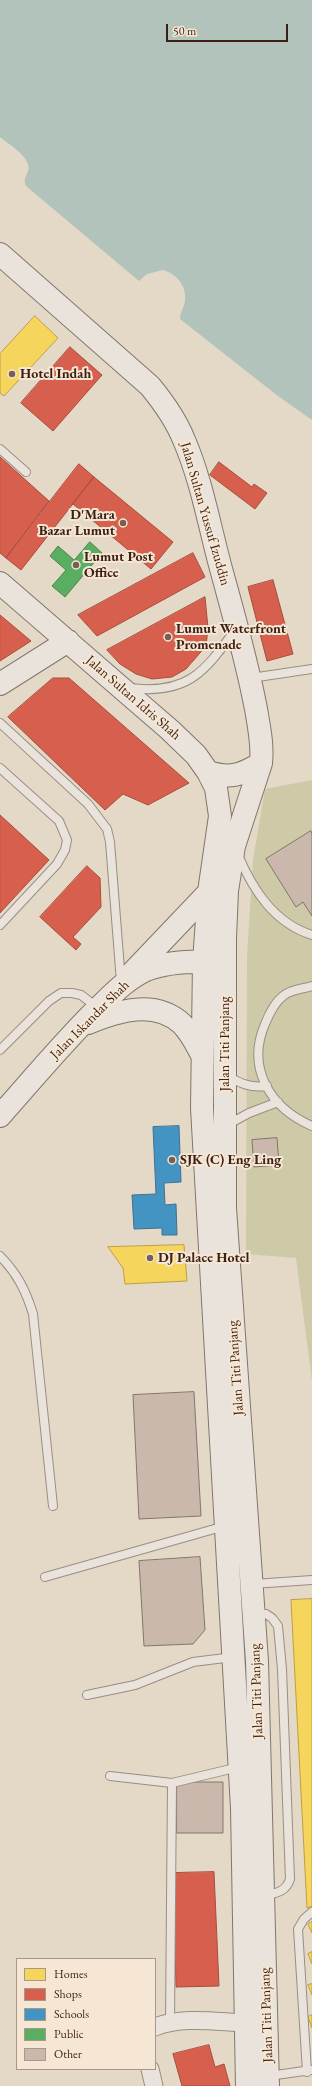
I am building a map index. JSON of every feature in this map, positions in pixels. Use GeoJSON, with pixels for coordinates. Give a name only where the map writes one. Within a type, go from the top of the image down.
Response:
{"type":"FeatureCollection","features":[{"type":"Feature","properties":{"kind":"street","name":"Jalan Sultan Yussuf Izuddin"},"geometry":{"type":"LineString","coordinates":[[0,254],[137,374],[159,397],[169,411],[185,441],[196,473],[244,657]]}},
{"type":"Feature","properties":{"kind":"street","name":"Jalan Sultan Idris Shah"},"geometry":{"type":"LineString","coordinates":[[0,583],[188,747],[208,772],[216,788],[225,843]]}},
{"type":"Feature","properties":{"kind":"street"},"geometry":{"type":"LineString","coordinates":[[0,684],[68,641]]}},
{"type":"Feature","properties":{"kind":"street","name":"Jalan Titi Panjang"},"geometry":{"type":"LineString","coordinates":[[244,657],[250,678],[262,746],[261,763],[225,843],[209,892],[225,1073],[225,1208],[236,1526],[234,1657],[255,1988],[268,2081]]}},
{"type":"Feature","properties":{"kind":"street"},"geometry":{"type":"LineString","coordinates":[[208,772],[220,776],[236,776],[261,763]]}},
{"type":"Feature","properties":{"kind":"street","name":"Jalan Titi Panjang"},"geometry":{"type":"LineString","coordinates":[[225,843],[227,891],[214,962],[202,1055],[202,1108],[206,1199],[236,1526],[250,1584],[257,1669],[263,1896],[255,1988],[246,2023],[247,2086]]}},
{"type":"Feature","properties":{"kind":"street"},"geometry":{"type":"LineString","coordinates":[[109,997],[209,892]]}},
{"type":"Feature","properties":{"kind":"street","name":"Jalan Iskandar Shah"},"geometry":{"type":"LineString","coordinates":[[0,1116],[80,1027],[109,997],[126,983],[147,970],[170,964],[214,962]]}},
{"type":"Feature","properties":{"kind":"street"},"geometry":{"type":"LineString","coordinates":[[80,1027],[118,1011],[130,1009],[157,1011],[170,1016],[181,1023],[190,1033],[202,1055]]}},
{"type":"Feature","properties":{"kind":"street"},"geometry":{"type":"LineString","coordinates":[[162,2025],[188,2021],[246,2023]]}},
{"type":"Feature","properties":{"kind":"street"},"geometry":{"type":"LineString","coordinates":[[150,2070],[154,2086]]}},
{"type":"Feature","properties":{"kind":"lane"},"geometry":{"type":"LineString","coordinates":[[0,448],[26,472]]}},
{"type":"Feature","properties":{"kind":"lane"},"geometry":{"type":"LineString","coordinates":[[120,687],[156,690],[191,679],[212,662],[237,628]]}},
{"type":"Feature","properties":{"kind":"lane"},"geometry":{"type":"LineString","coordinates":[[250,678],[312,669]]}},
{"type":"Feature","properties":{"kind":"lane"},"geometry":{"type":"LineString","coordinates":[[0,723],[88,804],[107,828],[110,842],[109,997],[61,993],[49,1000],[0,1050]]}},
{"type":"Feature","properties":{"kind":"lane"},"geometry":{"type":"LineString","coordinates":[[0,768],[59,820],[67,840],[65,850],[57,864],[0,925]]}},
{"type":"Feature","properties":{"kind":"lane"},"geometry":{"type":"LineString","coordinates":[[225,843],[260,896],[275,914],[287,924],[312,935]]}},
{"type":"Feature","properties":{"kind":"lane"},"geometry":{"type":"LineString","coordinates":[[312,986],[296,990],[282,996],[268,1016],[260,1034],[257,1063],[266,1086],[278,1102],[305,1123],[312,1126]]}},
{"type":"Feature","properties":{"kind":"lane"},"geometry":{"type":"LineString","coordinates":[[225,1073],[246,1085],[256,1087],[266,1086]]}},
{"type":"Feature","properties":{"kind":"lane"},"geometry":{"type":"LineString","coordinates":[[225,1126],[249,1113],[278,1102]]}},
{"type":"Feature","properties":{"kind":"lane"},"geometry":{"type":"LineString","coordinates":[[0,1256],[9,1265],[26,1290],[33,1314],[53,1506]]}},
{"type":"Feature","properties":{"kind":"lane"},"geometry":{"type":"LineString","coordinates":[[45,1578],[236,1526]]}},
{"type":"Feature","properties":{"kind":"lane"},"geometry":{"type":"LineString","coordinates":[[250,1584],[312,1580]]}},
{"type":"Feature","properties":{"kind":"lane"},"geometry":{"type":"LineString","coordinates":[[87,1695],[135,1685],[193,1662],[234,1657]]}},
{"type":"Feature","properties":{"kind":"lane"},"geometry":{"type":"LineString","coordinates":[[110,1776],[172,1783],[240,1767]]}},
{"type":"Feature","properties":{"kind":"lane"},"geometry":{"type":"LineString","coordinates":[[162,2025],[172,1783]]}},
{"type":"Feature","properties":{"kind":"lane"},"geometry":{"type":"LineString","coordinates":[[268,2081],[309,2071],[298,1929],[312,1912]]}},
{"type":"Feature","properties":{"kind":"shaded area"},"geometry":{"type":"Polygon","coordinates":[[[0,0],[312,0],[312,420],[278,396],[180,319],[185,301],[185,295],[180,281],[176,277],[163,270],[147,274],[139,281],[26,186],[25,180],[28,171],[27,161],[19,152],[0,137],[0,0]]]}},
{"type":"Feature","properties":{"kind":"shaded area"},"geometry":{"type":"Polygon","coordinates":[[[312,780],[312,1381],[296,1258],[246,1254],[247,957],[253,860],[265,789],[312,780]]]}},
{"type":"Feature","properties":{"kind":"building: Homes","name":"Hotel Indah"},"geometry":{"type":"Polygon","coordinates":[[[35,316],[58,338],[4,396],[0,393],[0,354],[35,316]]]}},
{"type":"Feature","properties":{"kind":"building: Homes","name":"DJ Palace Hotel"},"geometry":{"type":"Polygon","coordinates":[[[184,1245],[187,1281],[125,1284],[123,1268],[108,1247],[184,1245]]]}},
{"type":"Feature","properties":{"kind":"building: Homes"},"geometry":{"type":"Polygon","coordinates":[[[312,1599],[312,1906],[307,1908],[291,1600],[312,1599]]]}},
{"type":"Feature","properties":{"kind":"building: Homes"},"geometry":{"type":"Polygon","coordinates":[[[312,1922],[312,1933],[308,1924],[312,1922]]]}},
{"type":"Feature","properties":{"kind":"building: Homes"},"geometry":{"type":"Polygon","coordinates":[[[312,1952],[312,1964],[308,1954],[312,1952]]]}},
{"type":"Feature","properties":{"kind":"building: Homes"},"geometry":{"type":"Polygon","coordinates":[[[312,1984],[312,1995],[308,1985],[312,1984]]]}},
{"type":"Feature","properties":{"kind":"building: Homes"},"geometry":{"type":"Polygon","coordinates":[[[312,2015],[312,2028],[308,2017],[312,2015]]]}},
{"type":"Feature","properties":{"kind":"building: Shops"},"geometry":{"type":"Polygon","coordinates":[[[70,347],[102,375],[53,431],[21,403],[70,347]]]}},
{"type":"Feature","properties":{"kind":"building: Shops"},"geometry":{"type":"Polygon","coordinates":[[[0,457],[49,501],[6,558],[0,553],[0,457]]]}},
{"type":"Feature","properties":{"kind":"building: Shops"},"geometry":{"type":"Polygon","coordinates":[[[219,462],[252,487],[254,484],[267,493],[255,509],[210,475],[219,462]]]}},
{"type":"Feature","properties":{"kind":"building: Shops"},"geometry":{"type":"Polygon","coordinates":[[[79,464],[94,477],[21,570],[6,558],[79,464]]]}},
{"type":"Feature","properties":{"kind":"building: Shops","name":"D'Mara Bazar Lumut"},"geometry":{"type":"Polygon","coordinates":[[[94,477],[173,542],[151,569],[73,504],[94,477]]]}},
{"type":"Feature","properties":{"kind":"building: Shops"},"geometry":{"type":"Polygon","coordinates":[[[193,553],[205,577],[97,636],[78,615],[193,553]]]}},
{"type":"Feature","properties":{"kind":"building: Shops"},"geometry":{"type":"Polygon","coordinates":[[[273,580],[293,654],[267,661],[248,587],[273,580]]]}},
{"type":"Feature","properties":{"kind":"building: Shops","name":"Lumut Waterfront Promenade"},"geometry":{"type":"Polygon","coordinates":[[[205,597],[208,628],[206,646],[186,669],[172,677],[152,679],[136,674],[120,664],[107,650],[205,597]]]}},
{"type":"Feature","properties":{"kind":"building: Shops"},"geometry":{"type":"Polygon","coordinates":[[[0,615],[31,641],[0,661],[0,615]]]}},
{"type":"Feature","properties":{"kind":"building: Shops"},"geometry":{"type":"Polygon","coordinates":[[[53,678],[69,678],[189,783],[148,805],[123,794],[105,810],[8,717],[53,678]]]}},
{"type":"Feature","properties":{"kind":"building: Shops"},"geometry":{"type":"Polygon","coordinates":[[[0,815],[49,860],[0,913],[0,815]]]}},
{"type":"Feature","properties":{"kind":"building: Shops"},"geometry":{"type":"Polygon","coordinates":[[[87,866],[100,878],[101,907],[73,937],[81,944],[76,950],[40,917],[87,866]]]}},
{"type":"Feature","properties":{"kind":"building: Shops"},"geometry":{"type":"Polygon","coordinates":[[[214,1872],[219,1986],[176,1987],[173,1873],[214,1872]]]}},
{"type":"Feature","properties":{"kind":"building: Shops"},"geometry":{"type":"Polygon","coordinates":[[[209,2045],[215,2067],[224,2064],[230,2086],[182,2086],[173,2054],[209,2045]]]}},
{"type":"Feature","properties":{"kind":"building: Schools","name":"SJK (C) Eng Ling"},"geometry":{"type":"Polygon","coordinates":[[[179,1126],[181,1182],[164,1183],[165,1205],[176,1204],[177,1235],[162,1235],[162,1228],[134,1229],[132,1195],[156,1194],[153,1127],[179,1126]]]}},
{"type":"Feature","properties":{"kind":"building: Public","name":"Lumut Post Office"},"geometry":{"type":"Polygon","coordinates":[[[90,542],[102,553],[65,597],[52,586],[66,570],[50,556],[58,546],[74,560],[90,542]]]}},
{"type":"Feature","properties":{"kind":"building: Other"},"geometry":{"type":"Polygon","coordinates":[[[311,831],[312,916],[303,902],[296,907],[266,859],[311,831]]]}},
{"type":"Feature","properties":{"kind":"building: Other"},"geometry":{"type":"Polygon","coordinates":[[[277,1138],[279,1165],[254,1167],[252,1140],[277,1138]]]}},
{"type":"Feature","properties":{"kind":"building: Other"},"geometry":{"type":"Polygon","coordinates":[[[194,1392],[201,1516],[139,1519],[133,1395],[194,1392]]]}},
{"type":"Feature","properties":{"kind":"building: Other"},"geometry":{"type":"Polygon","coordinates":[[[200,1557],[205,1630],[193,1644],[144,1646],[139,1561],[200,1557]]]}},
{"type":"Feature","properties":{"kind":"building: Other"},"geometry":{"type":"Polygon","coordinates":[[[177,1782],[223,1782],[223,1833],[177,1833],[177,1782]]]}},
{"type":"Feature","properties":{"kind":"place","name":"Hotel Indah"},"geometry":{"type":"Point","coordinates":[12,374]}},
{"type":"Feature","properties":{"kind":"place","name":"D'Mara Bazar Lumut"},"geometry":{"type":"Point","coordinates":[123,523]}},
{"type":"Feature","properties":{"kind":"place","name":"Lumut Post Office"},"geometry":{"type":"Point","coordinates":[76,565]}},
{"type":"Feature","properties":{"kind":"place","name":"Lumut Waterfront Promenade"},"geometry":{"type":"Point","coordinates":[168,637]}},
{"type":"Feature","properties":{"kind":"place","name":"SJK (C) Eng Ling"},"geometry":{"type":"Point","coordinates":[172,1160]}},
{"type":"Feature","properties":{"kind":"place","name":"DJ Palace Hotel"},"geometry":{"type":"Point","coordinates":[150,1258]}}]}
